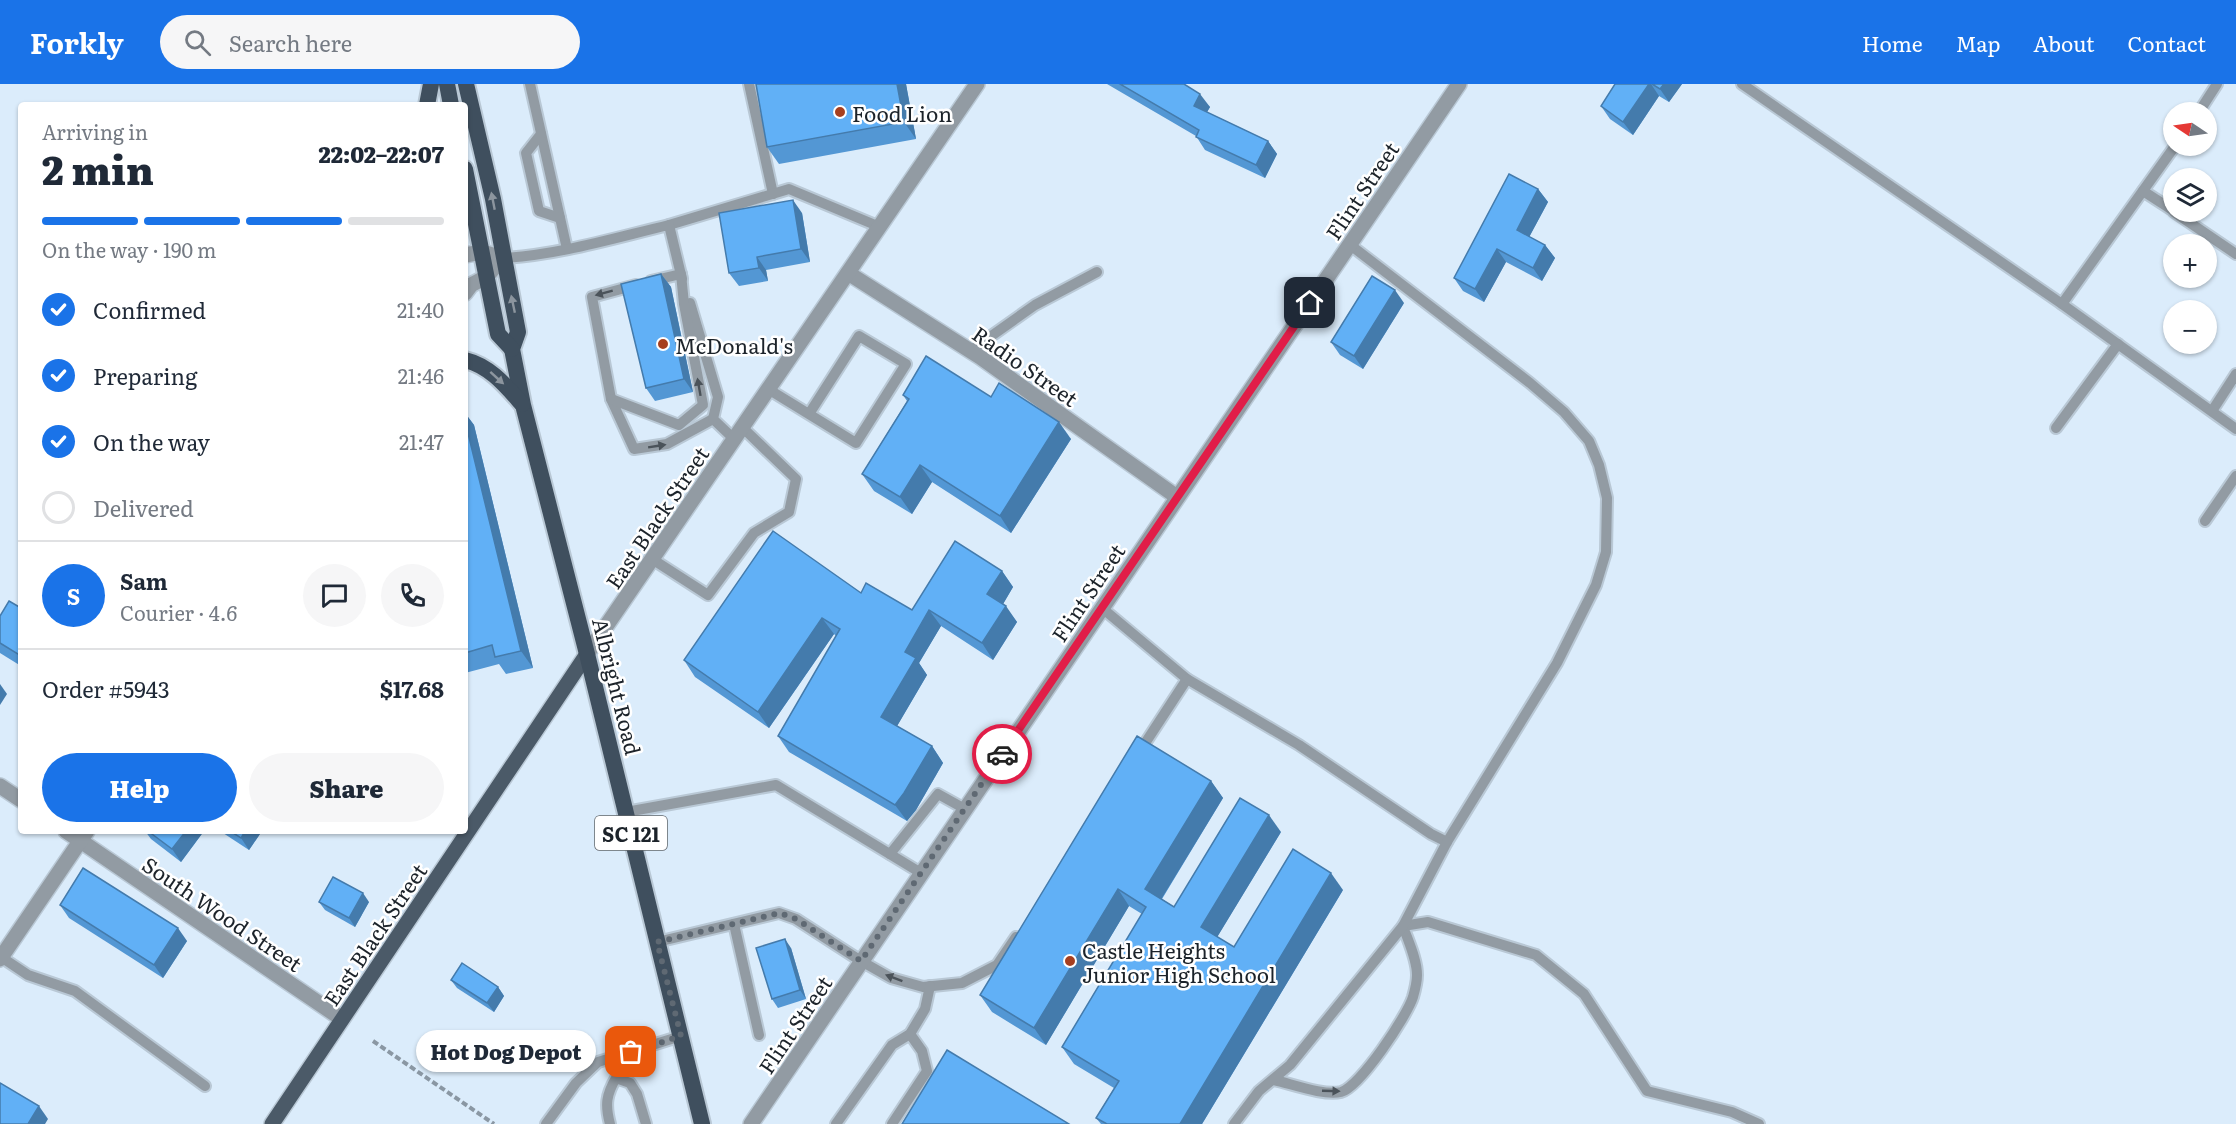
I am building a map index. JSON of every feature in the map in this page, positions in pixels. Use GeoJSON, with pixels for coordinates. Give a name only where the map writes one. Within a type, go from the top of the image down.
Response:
{"type":"FeatureCollection","features":[{"type":"Feature","properties":{"kind":"highway"},"geometry":{"type":"LineString","coordinates":[[428,102],[431,84]]}},
{"type":"Feature","properties":{"kind":"highway"},"geometry":{"type":"LineString","coordinates":[[447,84],[450,102]]}},
{"type":"Feature","properties":{"kind":"highway","name":"Albright Road"},"geometry":{"type":"LineString","coordinates":[[466,84],[468,102]]}},
{"type":"Feature","properties":{"kind":"highway","name":"Albright Road"},"geometry":{"type":"LineString","coordinates":[[468,103],[472,141],[493,199],[518,332],[512,349],[523,405],[587,654],[702,1124]]}},
{"type":"Feature","properties":{"kind":"highway"},"geometry":{"type":"LineString","coordinates":[[468,184],[498,334],[512,349]]}},
{"type":"Feature","properties":{"kind":"highway"},"geometry":{"type":"LineString","coordinates":[[468,361],[497,376],[523,405]]}},
{"type":"Feature","properties":{"kind":"main road","name":"East Black Street"},"geometry":{"type":"LineString","coordinates":[[468,831],[587,654]]}},
{"type":"Feature","properties":{"kind":"main road","name":"East Black Street"},"geometry":{"type":"LineString","coordinates":[[272,1124],[466,834]]}},
{"type":"Feature","properties":{"kind":"street","name":"East Black Street"},"geometry":{"type":"LineString","coordinates":[[587,654],[977,84]]}},
{"type":"Feature","properties":{"kind":"street","name":"Flint Street"},"geometry":{"type":"LineString","coordinates":[[751,1124],[1459,84]]}},
{"type":"Feature","properties":{"kind":"street"},"geometry":{"type":"LineString","coordinates":[[468,254],[482,252],[503,258],[486,277],[468,289]]}},
{"type":"Feature","properties":{"kind":"street","name":"Radio Street"},"geometry":{"type":"LineString","coordinates":[[848,273],[970,351],[1177,497]]}},
{"type":"Feature","properties":{"kind":"street"},"geometry":{"type":"LineString","coordinates":[[0,786],[18,798]]}},
{"type":"Feature","properties":{"kind":"street"},"geometry":{"type":"LineString","coordinates":[[1,958],[84,836]]}},
{"type":"Feature","properties":{"kind":"street","name":"South Wood Street"},"geometry":{"type":"LineString","coordinates":[[84,836],[342,1019]]}},
{"type":"Feature","properties":{"kind":"lane"},"geometry":{"type":"LineString","coordinates":[[530,84],[567,249]]}},
{"type":"Feature","properties":{"kind":"lane"},"geometry":{"type":"LineString","coordinates":[[749,84],[773,195]]}},
{"type":"Feature","properties":{"kind":"lane"},"geometry":{"type":"LineString","coordinates":[[1742,84],[2062,304],[2236,429]]}},
{"type":"Feature","properties":{"kind":"lane"},"geometry":{"type":"LineString","coordinates":[[2205,102],[2217,84]]}},
{"type":"Feature","properties":{"kind":"lane"},"geometry":{"type":"LineString","coordinates":[[541,134],[526,153],[539,211],[560,218]]}},
{"type":"Feature","properties":{"kind":"lane"},"geometry":{"type":"LineString","coordinates":[[2062,304],[2168,156]]}},
{"type":"Feature","properties":{"kind":"lane"},"geometry":{"type":"LineString","coordinates":[[503,258],[567,249],[669,225],[789,189],[880,227]]}},
{"type":"Feature","properties":{"kind":"lane"},"geometry":{"type":"LineString","coordinates":[[2143,190],[2163,204]]}},
{"type":"Feature","properties":{"kind":"lane"},"geometry":{"type":"LineString","coordinates":[[2190,222],[2236,254]]}},
{"type":"Feature","properties":{"kind":"lane"},"geometry":{"type":"LineString","coordinates":[[669,225],[681,274],[718,397],[713,419],[667,444],[634,449],[612,399],[592,297],[681,274]]}},
{"type":"Feature","properties":{"kind":"lane"},"geometry":{"type":"LineString","coordinates":[[1234,1124],[1259,1092],[1290,1065],[1403,926],[1447,842],[1557,663],[1596,585],[1606,552],[1607,498],[1599,465],[1589,441],[1564,412],[1530,383],[1350,244]]}},
{"type":"Feature","properties":{"kind":"lane"},"geometry":{"type":"LineString","coordinates":[[970,351],[1035,305],[1097,272]]}},
{"type":"Feature","properties":{"kind":"lane"},"geometry":{"type":"LineString","coordinates":[[612,399],[679,425],[703,405],[684,304],[681,274]]}},
{"type":"Feature","properties":{"kind":"lane"},"geometry":{"type":"LineString","coordinates":[[768,389],[855,443],[906,364],[859,336],[809,414]]}},
{"type":"Feature","properties":{"kind":"lane"},"geometry":{"type":"LineString","coordinates":[[2055,428],[2118,344]]}},
{"type":"Feature","properties":{"kind":"lane"},"geometry":{"type":"LineString","coordinates":[[2212,411],[2236,374]]}},
{"type":"Feature","properties":{"kind":"lane"},"geometry":{"type":"LineString","coordinates":[[652,559],[708,595],[754,533],[789,512],[796,479],[738,433],[713,419]]}},
{"type":"Feature","properties":{"kind":"lane"},"geometry":{"type":"LineString","coordinates":[[2205,521],[2236,476]]}},
{"type":"Feature","properties":{"kind":"lane"},"geometry":{"type":"LineString","coordinates":[[1102,608],[1187,679],[1299,746],[1431,834],[1447,842]]}},
{"type":"Feature","properties":{"kind":"lane"},"geometry":{"type":"LineString","coordinates":[[1134,760],[1187,679]]}},
{"type":"Feature","properties":{"kind":"lane"},"geometry":{"type":"LineString","coordinates":[[626,812],[776,785],[921,873]]}},
{"type":"Feature","properties":{"kind":"lane"},"geometry":{"type":"LineString","coordinates":[[890,854],[938,794],[965,809]]}},
{"type":"Feature","properties":{"kind":"lane"},"geometry":{"type":"LineString","coordinates":[[657,942],[780,913],[796,919],[891,978],[923,987],[962,983],[997,965],[1023,926]]}},
{"type":"Feature","properties":{"kind":"lane"},"geometry":{"type":"LineString","coordinates":[[1403,926],[1428,922],[1536,956],[1584,994],[1647,1091],[1732,1112],[1759,1124]]}},
{"type":"Feature","properties":{"kind":"lane"},"geometry":{"type":"LineString","coordinates":[[734,924],[759,1035]]}},
{"type":"Feature","properties":{"kind":"lane"},"geometry":{"type":"LineString","coordinates":[[1274,1080],[1329,1093],[1344,1091],[1361,1077],[1379,1054],[1413,997],[1417,981],[1417,967],[1403,926]]}},
{"type":"Feature","properties":{"kind":"lane"},"geometry":{"type":"LineString","coordinates":[[1,958],[28,975],[75,991],[205,1086]]}},
{"type":"Feature","properties":{"kind":"lane"},"geometry":{"type":"LineString","coordinates":[[836,1124],[892,1045],[910,1034],[925,1009],[930,986]]}},
{"type":"Feature","properties":{"kind":"lane"},"geometry":{"type":"LineString","coordinates":[[892,1124],[927,1071],[922,1051],[910,1034]]}},
{"type":"Feature","properties":{"kind":"lane"},"geometry":{"type":"LineString","coordinates":[[546,1124],[576,1083],[598,1062],[681,1036]]}},
{"type":"Feature","properties":{"kind":"lane"},"geometry":{"type":"LineString","coordinates":[[609,1059],[616,1078]]}},
{"type":"Feature","properties":{"kind":"lane"},"geometry":{"type":"LineString","coordinates":[[610,1124],[605,1106],[609,1090],[616,1078]]}},
{"type":"Feature","properties":{"kind":"lane"},"geometry":{"type":"LineString","coordinates":[[616,1078],[630,1083],[637,1094],[646,1124]]}},
{"type":"Feature","properties":{"kind":"path"},"geometry":{"type":"LineString","coordinates":[[373,1041],[494,1124]]}},
{"type":"Feature","properties":{"kind":"building","name":"Food Lion"},"geometry":{"type":"Polygon","coordinates":[[[756,84],[897,84],[904,122],[767,147],[756,84]]]}},
{"type":"Feature","properties":{"kind":"building"},"geometry":{"type":"Polygon","coordinates":[[[1120,84],[1184,84],[1200,94],[1194,106],[1268,141],[1256,165],[1196,137],[1199,130],[1120,84]]]}},
{"type":"Feature","properties":{"kind":"building"},"geometry":{"type":"Polygon","coordinates":[[[1615,84],[1649,84],[1623,122],[1601,106],[1615,84]]]}},
{"type":"Feature","properties":{"kind":"building"},"geometry":{"type":"Polygon","coordinates":[[[1652,84],[1664,84],[1660,89],[1652,84]]]}},
{"type":"Feature","properties":{"kind":"building"},"geometry":{"type":"Polygon","coordinates":[[[1509,174],[1538,189],[1517,230],[1545,245],[1533,268],[1497,249],[1475,289],[1454,278],[1509,174]]]}},
{"type":"Feature","properties":{"kind":"building"},"geometry":{"type":"Polygon","coordinates":[[[793,200],[801,249],[757,257],[759,268],[729,273],[719,213],[793,200]]]}},
{"type":"Feature","properties":{"kind":"building","name":"McDonald's"},"geometry":{"type":"Polygon","coordinates":[[[661,274],[684,379],[646,388],[621,284],[661,274]]]}},
{"type":"Feature","properties":{"kind":"building"},"geometry":{"type":"Polygon","coordinates":[[[1372,276],[1395,290],[1354,356],[1331,342],[1372,276]]]}},
{"type":"Feature","properties":{"kind":"building"},"geometry":{"type":"Polygon","coordinates":[[[926,356],[991,397],[999,383],[1059,422],[1000,516],[920,465],[900,497],[862,474],[909,399],[903,395],[926,356]]]}},
{"type":"Feature","properties":{"kind":"building"},"geometry":{"type":"Polygon","coordinates":[[[468,433],[521,651],[495,657],[492,645],[468,652],[468,433]]]}},
{"type":"Feature","properties":{"kind":"building"},"geometry":{"type":"Polygon","coordinates":[[[773,531],[861,593],[866,583],[912,610],[955,541],[1002,571],[987,594],[1006,606],[982,643],[929,610],[905,652],[916,658],[881,717],[932,746],[895,805],[778,736],[840,629],[822,618],[758,712],[684,660],[773,531]]]}},
{"type":"Feature","properties":{"kind":"building"},"geometry":{"type":"Polygon","coordinates":[[[9,601],[18,606],[18,654],[0,643],[0,616],[9,601]]]}},
{"type":"Feature","properties":{"kind":"building"},"geometry":{"type":"Polygon","coordinates":[[[1137,736],[1211,781],[1145,889],[1174,907],[1240,798],[1269,815],[1201,927],[1234,947],[1293,849],[1331,873],[1180,1124],[1107,1124],[1096,1118],[1119,1081],[1062,1047],[1146,907],[1118,889],[1034,1028],[980,995],[1137,736]]]}},
{"type":"Feature","properties":{"kind":"building"},"geometry":{"type":"Polygon","coordinates":[[[152,834],[184,834],[172,849],[152,834]]]}},
{"type":"Feature","properties":{"kind":"building"},"geometry":{"type":"Polygon","coordinates":[[[83,868],[178,928],[154,965],[60,905],[83,868]]]}},
{"type":"Feature","properties":{"kind":"building"},"geometry":{"type":"Polygon","coordinates":[[[333,877],[363,893],[349,918],[319,902],[333,877]]]}},
{"type":"Feature","properties":{"kind":"building"},"geometry":{"type":"Polygon","coordinates":[[[785,939],[800,990],[772,999],[756,948],[785,939]]]}},
{"type":"Feature","properties":{"kind":"building"},"geometry":{"type":"Polygon","coordinates":[[[462,963],[498,987],[487,1003],[451,980],[462,963]]]}},
{"type":"Feature","properties":{"kind":"building"},"geometry":{"type":"Polygon","coordinates":[[[947,1050],[1069,1124],[902,1124],[947,1050]]]}},
{"type":"Feature","properties":{"kind":"building"},"geometry":{"type":"Polygon","coordinates":[[[0,1083],[39,1106],[28,1124],[0,1124],[0,1083]]]}},
{"type":"Feature","properties":{"kind":"way so far"},"geometry":{"type":"LineString","coordinates":[[631,1052],[681,1036],[657,942],[780,913],[796,919],[861,961],[1002,754]]}},
{"type":"Feature","properties":{"kind":"place","name":"Food Lion"},"geometry":{"type":"Point","coordinates":[840,112]}},
{"type":"Feature","properties":{"kind":"place","name":"McDonald's"},"geometry":{"type":"Point","coordinates":[663,344]}},
{"type":"Feature","properties":{"kind":"place","name":"Castle Heights Junior High School"},"geometry":{"type":"Point","coordinates":[1070,961]}},
{"type":"Feature","properties":{"kind":"place","name":"Hot Dog Depot"},"geometry":{"type":"Point","coordinates":[631,1052]}},
{"type":"Feature","properties":{"kind":"route"},"geometry":{"type":"LineString","coordinates":[[1002,754],[1310,303]]}}]}
